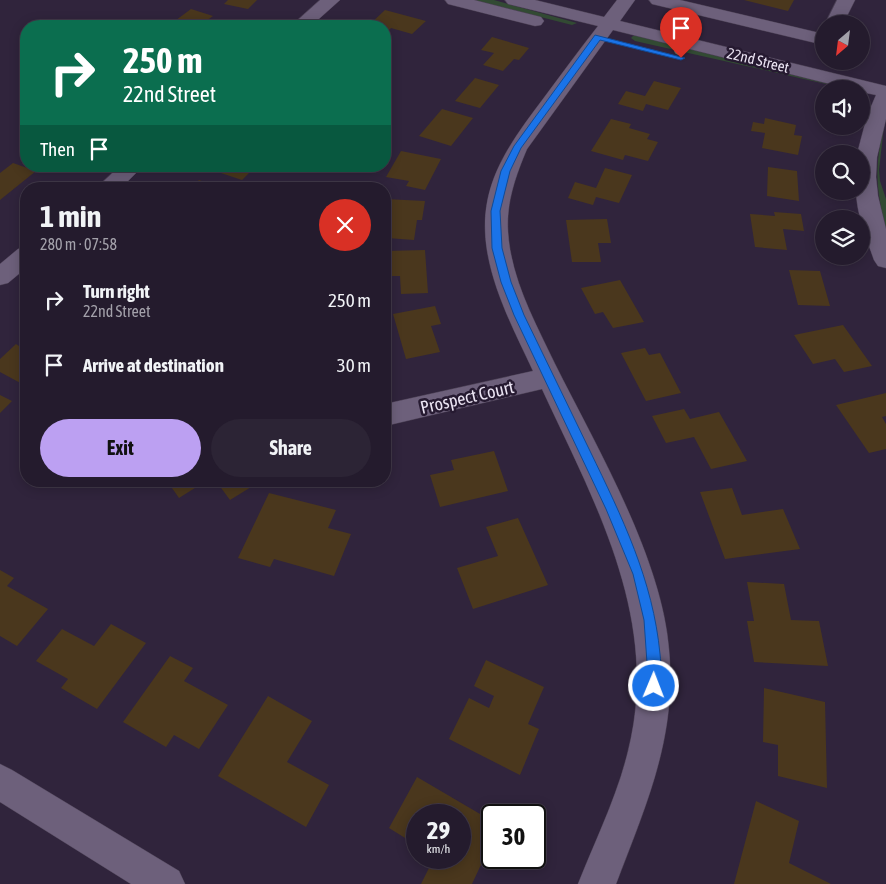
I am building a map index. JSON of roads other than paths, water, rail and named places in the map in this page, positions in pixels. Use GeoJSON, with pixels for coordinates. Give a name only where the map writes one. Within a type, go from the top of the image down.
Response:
{"type":"FeatureCollection","features":[{"type":"Feature","properties":{"kind":"street"},"geometry":{"type":"LineString","coordinates":[[307,20],[331,0]]}},
{"type":"Feature","properties":{"kind":"street","name":"22nd Street"},"geometry":{"type":"LineString","coordinates":[[454,0],[603,30],[880,101]]}},
{"type":"Feature","properties":{"kind":"street","name":"22nd Street"},"geometry":{"type":"LineString","coordinates":[[514,0],[603,30],[815,91]]}},
{"type":"Feature","properties":{"kind":"street"},"geometry":{"type":"LineString","coordinates":[[597,884],[642,767],[650,729],[655,670],[652,630],[639,574],[612,509],[506,282],[496,238],[498,194],[505,171],[517,148],[626,0]]}},
{"type":"Feature","properties":{"kind":"street"},"geometry":{"type":"LineString","coordinates":[[658,0],[815,38]]}},
{"type":"Feature","properties":{"kind":"street"},"geometry":{"type":"LineString","coordinates":[[838,15],[846,0]]}},
{"type":"Feature","properties":{"kind":"street"},"geometry":{"type":"LineString","coordinates":[[880,101],[868,142],[865,173],[869,212],[886,260]]}},
{"type":"Feature","properties":{"kind":"street"},"geometry":{"type":"LineString","coordinates":[[114,182],[126,172]]}},
{"type":"Feature","properties":{"kind":"street"},"geometry":{"type":"LineString","coordinates":[[0,278],[20,260]]}},
{"type":"Feature","properties":{"kind":"street","name":"Prospect Court"},"geometry":{"type":"LineString","coordinates":[[391,414],[549,377]]}},
{"type":"Feature","properties":{"kind":"street"},"geometry":{"type":"LineString","coordinates":[[0,782],[166,884]]}}]}
